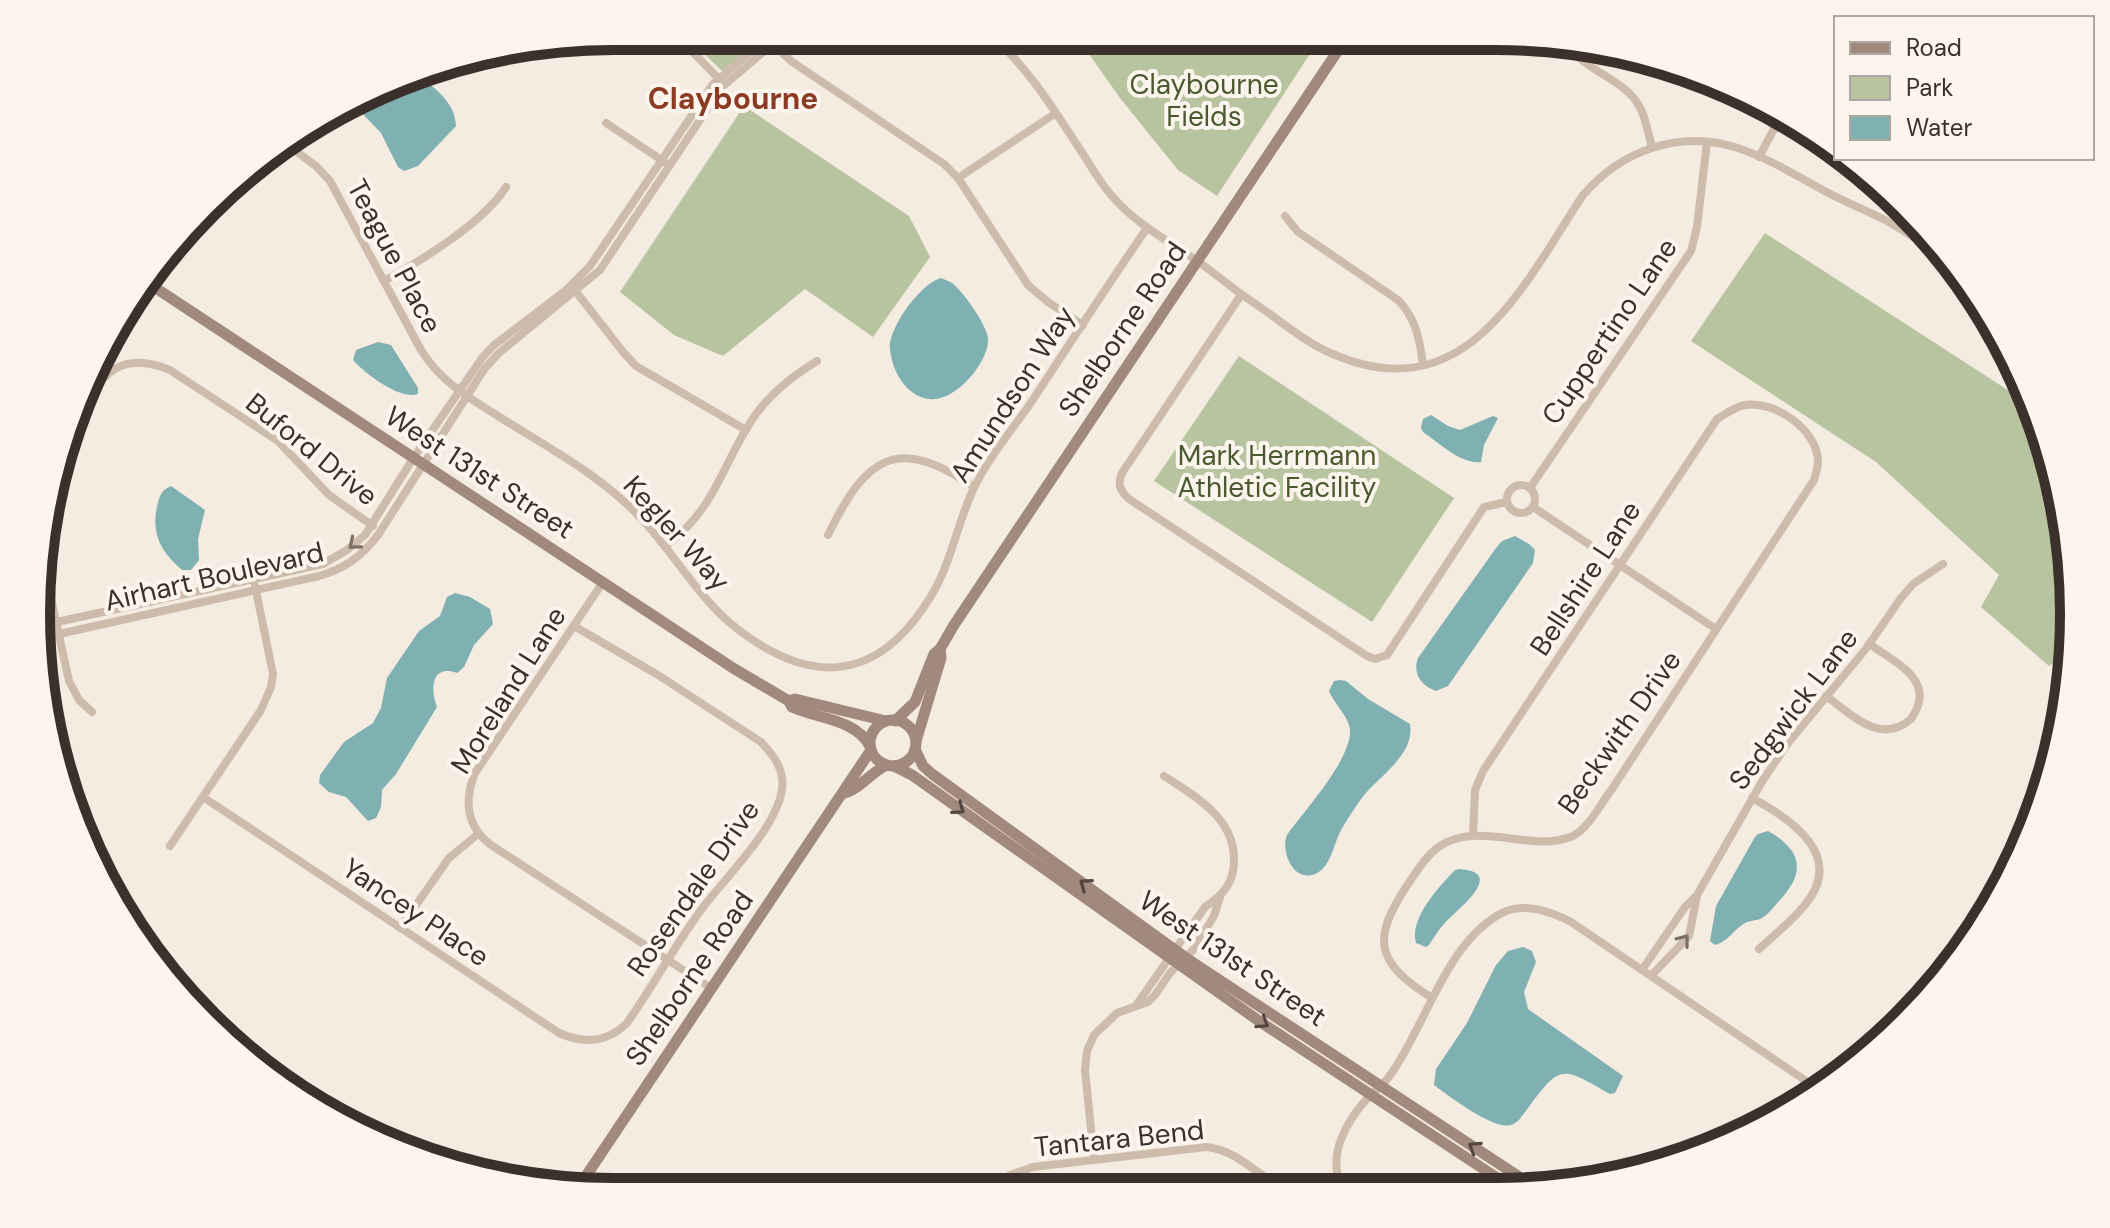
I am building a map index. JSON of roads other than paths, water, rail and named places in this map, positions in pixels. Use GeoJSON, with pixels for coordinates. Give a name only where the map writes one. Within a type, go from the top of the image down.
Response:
{"type":"FeatureCollection","features":[{"type":"Feature","properties":{"kind":"street"},"geometry":{"type":"LineString","coordinates":[[691,50],[722,82]]}},
{"type":"Feature","properties":{"kind":"street"},"geometry":{"type":"LineString","coordinates":[[419,460],[493,346],[608,260],[666,163],[722,82],[758,50]]}},
{"type":"Feature","properties":{"kind":"street"},"geometry":{"type":"LineString","coordinates":[[780,50],[791,61],[936,156],[958,178],[1028,285],[1083,325]]}},
{"type":"Feature","properties":{"kind":"street"},"geometry":{"type":"LineString","coordinates":[[1006,50],[1028,71],[1111,195],[1147,228],[1329,353],[1374,368],[1423,365],[1443,360],[1462,350],[1496,323],[1512,304],[1583,195],[1632,154],[1652,147],[1689,141],[1724,144],[1759,157],[1890,223],[1921,243]]}},
{"type":"Feature","properties":{"kind":"street","name":"Shelborne Road"},"geometry":{"type":"LineString","coordinates":[[891,721],[913,705],[934,654],[1338,50]]}},
{"type":"Feature","properties":{"kind":"street"},"geometry":{"type":"LineString","coordinates":[[1577,56],[1630,93],[1643,115],[1652,147]]}},
{"type":"Feature","properties":{"kind":"street"},"geometry":{"type":"LineString","coordinates":[[958,178],[1056,113]]}},
{"type":"Feature","properties":{"kind":"street"},"geometry":{"type":"LineString","coordinates":[[606,123],[666,163]]}},
{"type":"Feature","properties":{"kind":"street"},"geometry":{"type":"LineString","coordinates":[[1759,157],[1776,125]]}},
{"type":"Feature","properties":{"kind":"street","name":"Cuppertino Lane"},"geometry":{"type":"LineString","coordinates":[[1530,488],[1691,251],[1697,227],[1707,142]]}},
{"type":"Feature","properties":{"kind":"street","name":"Teague Place"},"geometry":{"type":"LineString","coordinates":[[294,150],[330,181],[426,359],[438,374],[463,394]]}},
{"type":"Feature","properties":{"kind":"street"},"geometry":{"type":"LineString","coordinates":[[384,281],[422,259],[485,211],[506,187]]}},
{"type":"Feature","properties":{"kind":"street"},"geometry":{"type":"LineString","coordinates":[[1285,216],[1298,232],[1407,309],[1414,321],[1423,365]]}},
{"type":"Feature","properties":{"kind":"street","name":"Amundson Way"},"geometry":{"type":"LineString","coordinates":[[867,660],[899,640],[932,595],[974,487],[1147,228]]}},
{"type":"Feature","properties":{"kind":"street","name":"West 131st Street"},"geometry":{"type":"LineString","coordinates":[[155,287],[733,668],[789,701],[792,707],[851,726],[864,736],[870,748]]}},
{"type":"Feature","properties":{"kind":"street"},"geometry":{"type":"LineString","coordinates":[[574,288],[636,366],[746,430]]}},
{"type":"Feature","properties":{"kind":"street"},"geometry":{"type":"LineString","coordinates":[[1241,295],[1122,473],[1120,487],[1129,499],[1367,656],[1382,657],[1394,645],[1484,507],[1507,502]]}},
{"type":"Feature","properties":{"kind":"street"},"geometry":{"type":"LineString","coordinates":[[665,546],[688,528],[704,508],[763,405],[775,392],[817,361]]}},
{"type":"Feature","properties":{"kind":"street","name":"Buford Drive"},"geometry":{"type":"LineString","coordinates":[[99,384],[108,372],[131,362],[145,362],[170,370],[278,441],[329,495],[380,531]]}},
{"type":"Feature","properties":{"kind":"street","name":"Kegler Way"},"geometry":{"type":"LineString","coordinates":[[463,394],[609,488],[638,515],[719,612],[772,651],[795,661],[822,667],[846,666],[867,660]]}},
{"type":"Feature","properties":{"kind":"street","name":"Bellshire Lane"},"geometry":{"type":"LineString","coordinates":[[1473,836],[1475,790],[1483,771],[1717,419],[1735,408],[1748,405],[1774,409],[1789,418]]}},
{"type":"Feature","properties":{"kind":"street","name":"Beckwith Drive"},"geometry":{"type":"LineString","coordinates":[[1432,998],[1400,975],[1387,957],[1384,939],[1385,923],[1423,861],[1444,844],[1473,836],[1555,841],[1575,835],[1612,789],[1814,480],[1818,462],[1816,453],[1802,428],[1789,418]]}},
{"type":"Feature","properties":{"kind":"street"},"geometry":{"type":"LineString","coordinates":[[828,535],[854,487],[876,466],[889,461],[914,459],[936,464],[974,487]]}},
{"type":"Feature","properties":{"kind":"street","name":"Airhart Boulevard"},"geometry":{"type":"LineString","coordinates":[[57,622],[318,565],[335,558],[357,543],[419,460]]}},
{"type":"Feature","properties":{"kind":"street","name":"Airhart Boulevard"},"geometry":{"type":"LineString","coordinates":[[59,634],[336,571],[361,555],[380,531],[419,460]]}},
{"type":"Feature","properties":{"kind":"street"},"geometry":{"type":"LineString","coordinates":[[1522,485],[1530,488],[1535,499],[1533,507],[1521,513],[1512,510],[1507,502],[1513,487],[1522,485]]}},
{"type":"Feature","properties":{"kind":"street"},"geometry":{"type":"LineString","coordinates":[[1533,507],[1716,629]]}},
{"type":"Feature","properties":{"kind":"street","name":"Sedgwick Lane"},"geometry":{"type":"LineString","coordinates":[[1642,970],[1685,907],[1697,895],[1752,798],[1788,743],[1870,644],[1913,584],[1943,564]]}},
{"type":"Feature","properties":{"kind":"street"},"geometry":{"type":"LineString","coordinates":[[170,846],[261,710],[271,687],[273,674],[255,579]]}},
{"type":"Feature","properties":{"kind":"street","name":"Moreland Lane"},"geometry":{"type":"LineString","coordinates":[[478,834],[468,811],[467,800],[475,773],[603,582]]}},
{"type":"Feature","properties":{"kind":"street"},"geometry":{"type":"LineString","coordinates":[[51,594],[69,681],[79,700],[92,712]]}},
{"type":"Feature","properties":{"kind":"street","name":"Rosendale Drive"},"geometry":{"type":"LineString","coordinates":[[574,626],[658,675],[761,742],[781,770],[783,783],[778,806],[753,845],[705,905],[627,1023],[612,1035]]}},
{"type":"Feature","properties":{"kind":"street"},"geometry":{"type":"LineString","coordinates":[[1826,696],[1872,729],[1889,730],[1911,719],[1920,696],[1917,682],[1907,670],[1870,644]]}},
{"type":"Feature","properties":{"kind":"street","name":"Shelborne Road"},"geometry":{"type":"LineString","coordinates":[[915,746],[941,658],[940,649]]}},
{"type":"Feature","properties":{"kind":"street","name":"West 131st Street"},"geometry":{"type":"LineString","coordinates":[[789,701],[795,699],[891,721]]}},
{"type":"Feature","properties":{"kind":"street"},"geometry":{"type":"LineString","coordinates":[[891,721],[908,726],[914,734],[915,746],[907,761],[890,766],[878,761],[870,748],[872,733],[891,721]]}},
{"type":"Feature","properties":{"kind":"street","name":"West 131st Street"},"geometry":{"type":"LineString","coordinates":[[915,746],[923,766],[932,774],[1177,958]]}},
{"type":"Feature","properties":{"kind":"street","name":"Shelborne Road"},"geometry":{"type":"LineString","coordinates":[[585,1177],[844,793],[870,748]]}},
{"type":"Feature","properties":{"kind":"street","name":"Shelborne Road"},"geometry":{"type":"LineString","coordinates":[[844,793],[851,792],[873,773],[890,766]]}},
{"type":"Feature","properties":{"kind":"street","name":"West 131st Street"},"geometry":{"type":"LineString","coordinates":[[890,766],[925,784],[1177,958],[1376,1090],[1518,1177]]}},
{"type":"Feature","properties":{"kind":"street"},"geometry":{"type":"LineString","coordinates":[[1164,776],[1214,812],[1231,837],[1234,870],[1230,884],[1220,897],[1205,907],[1177,958]]}},
{"type":"Feature","properties":{"kind":"street","name":"Yancey Place"},"geometry":{"type":"LineString","coordinates":[[203,797],[559,1033],[588,1041],[612,1035]]}},
{"type":"Feature","properties":{"kind":"street"},"geometry":{"type":"LineString","coordinates":[[1752,798],[1797,825],[1815,850],[1818,873],[1805,906],[1759,949]]}},
{"type":"Feature","properties":{"kind":"street"},"geometry":{"type":"LineString","coordinates":[[400,928],[449,858],[478,834],[711,988]]}},
{"type":"Feature","properties":{"kind":"street","name":"Sedgwick Lane"},"geometry":{"type":"LineString","coordinates":[[1651,976],[1689,936],[1697,895]]}},
{"type":"Feature","properties":{"kind":"street"},"geometry":{"type":"LineString","coordinates":[[1094,1159],[1085,1070],[1087,1051],[1094,1035],[1117,1013],[1137,1004],[1214,916],[1220,897]]}},
{"type":"Feature","properties":{"kind":"street"},"geometry":{"type":"LineString","coordinates":[[1339,1178],[1336,1160],[1342,1137],[1365,1101],[1402,1057],[1432,998],[1465,945],[1480,927],[1504,912],[1527,908],[1541,910],[1571,922],[1809,1083]]}},
{"type":"Feature","properties":{"kind":"street","name":"West 131st Street"},"geometry":{"type":"LineString","coordinates":[[1376,1090],[1499,1178]]}},
{"type":"Feature","properties":{"kind":"street","name":"Tantara Bend"},"geometry":{"type":"LineString","coordinates":[[1006,1178],[1033,1167],[1199,1147],[1227,1152],[1267,1178]]}},
{"type":"Feature","properties":{"kind":"water"},"geometry":{"type":"Polygon","coordinates":[[[427,82],[448,102],[455,117],[456,126],[418,166],[404,171],[398,167],[381,133],[360,111],[427,82]]]}},
{"type":"Feature","properties":{"kind":"water"},"geometry":{"type":"Polygon","coordinates":[[[941,278],[957,287],[968,301],[984,326],[988,339],[983,359],[968,380],[949,395],[929,399],[907,388],[897,374],[890,349],[894,330],[907,308],[924,288],[941,278]]]}},
{"type":"Feature","properties":{"kind":"water"},"geometry":{"type":"Polygon","coordinates":[[[378,342],[391,345],[418,388],[418,394],[393,390],[353,360],[356,350],[378,342]]]}},
{"type":"Feature","properties":{"kind":"water"},"geometry":{"type":"Polygon","coordinates":[[[1431,415],[1460,430],[1493,416],[1498,418],[1484,445],[1481,462],[1458,456],[1423,432],[1423,419],[1431,415]]]}},
{"type":"Feature","properties":{"kind":"water"},"geometry":{"type":"Polygon","coordinates":[[[171,486],[205,510],[198,539],[199,560],[191,570],[182,570],[163,549],[155,526],[159,500],[171,486]]]}},
{"type":"Feature","properties":{"kind":"water"},"geometry":{"type":"Polygon","coordinates":[[[1515,536],[1535,550],[1533,563],[1448,686],[1436,691],[1431,689],[1417,674],[1418,658],[1496,548],[1502,541],[1515,536]]]}},
{"type":"Feature","properties":{"kind":"water"},"geometry":{"type":"Polygon","coordinates":[[[455,593],[470,597],[490,609],[493,624],[474,645],[464,667],[457,673],[448,671],[437,675],[433,686],[437,707],[396,774],[382,790],[381,807],[376,818],[368,821],[346,797],[329,792],[319,783],[320,775],[344,742],[373,723],[381,708],[387,678],[419,631],[440,616],[447,597],[455,593]]]}},
{"type":"Feature","properties":{"kind":"water"},"geometry":{"type":"Polygon","coordinates":[[[1340,680],[1410,724],[1410,735],[1401,756],[1368,790],[1353,811],[1326,865],[1317,873],[1302,874],[1287,857],[1285,842],[1338,766],[1350,737],[1345,716],[1329,691],[1334,681],[1340,680]]]}},
{"type":"Feature","properties":{"kind":"water"},"geometry":{"type":"Polygon","coordinates":[[[1768,831],[1794,854],[1797,871],[1794,880],[1765,916],[1745,923],[1715,945],[1710,941],[1716,906],[1755,837],[1768,831]]]}},
{"type":"Feature","properties":{"kind":"water"},"geometry":{"type":"Polygon","coordinates":[[[1459,869],[1473,872],[1479,877],[1474,893],[1442,926],[1429,945],[1426,947],[1416,943],[1415,933],[1421,913],[1441,885],[1459,869]]]}},
{"type":"Feature","properties":{"kind":"water"},"geometry":{"type":"Polygon","coordinates":[[[1523,947],[1532,951],[1536,962],[1524,992],[1528,1009],[1623,1076],[1615,1093],[1610,1094],[1580,1078],[1562,1074],[1546,1085],[1517,1121],[1503,1125],[1471,1111],[1434,1085],[1436,1069],[1467,1023],[1496,965],[1508,951],[1523,947]]]}},
{"type":"Feature","properties":{"kind":"water"},"geometry":{"type":"Polygon","coordinates":[[[1407,1173],[1415,1178],[1392,1178],[1407,1173]]]}},
{"type":"Feature","properties":{"kind":"district","name":"Claybourne"},"geometry":{"type":"Point","coordinates":[733,99]}},
{"type":"Feature","properties":{"kind":"park label","name":"Claybourne Fields"},"geometry":{"type":"Point","coordinates":[1204,100]}},
{"type":"Feature","properties":{"kind":"park label","name":"Mark Herrmann Athletic Facility"},"geometry":{"type":"Point","coordinates":[1277,471]}}]}
